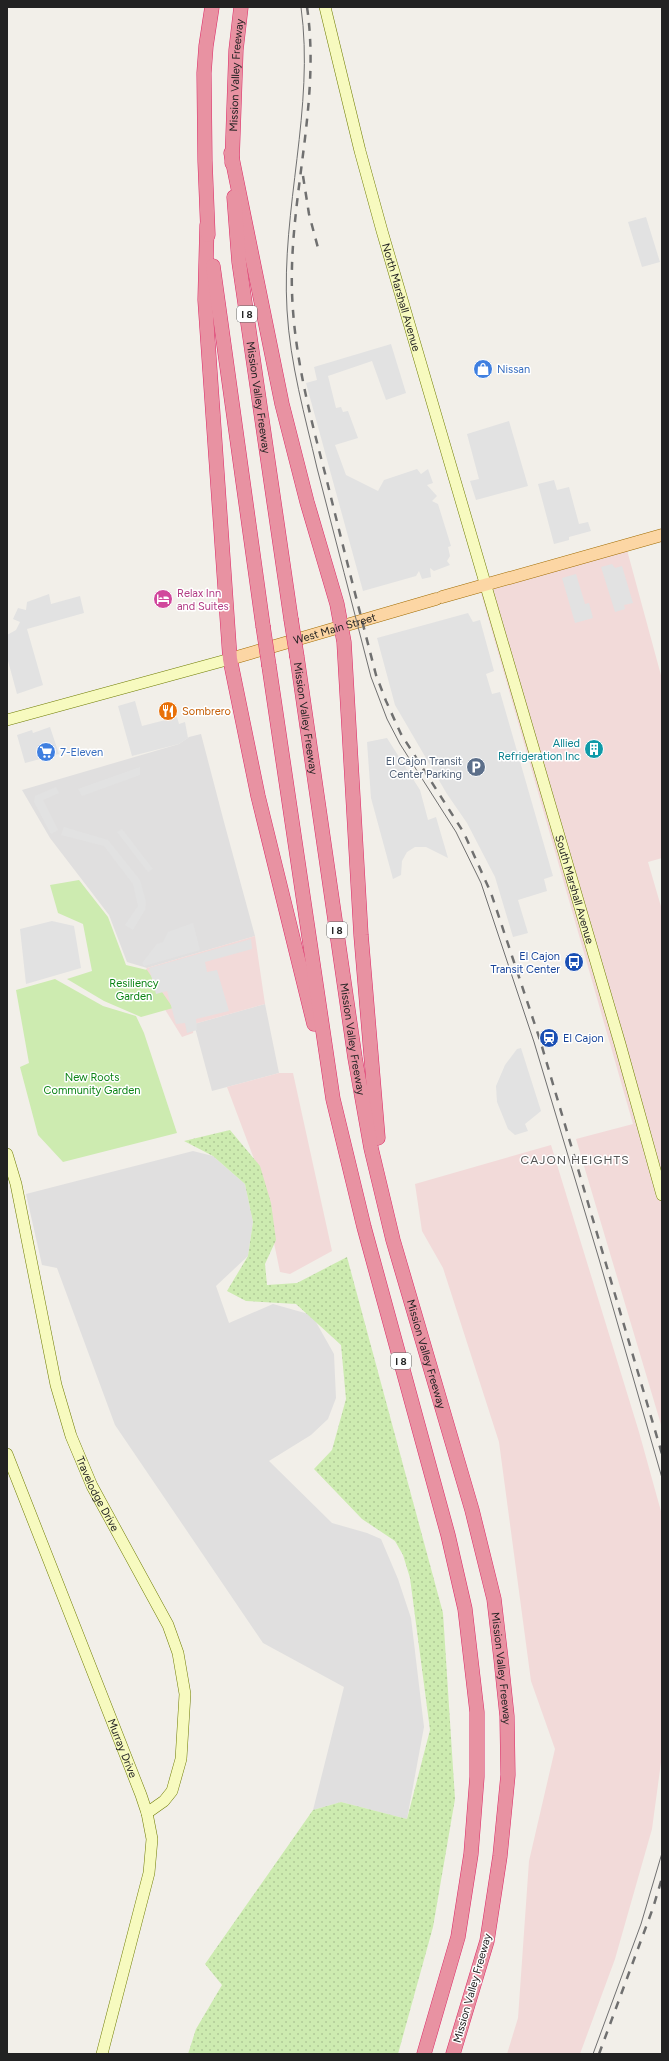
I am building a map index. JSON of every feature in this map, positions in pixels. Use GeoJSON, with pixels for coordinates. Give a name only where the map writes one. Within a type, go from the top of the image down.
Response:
{"type":"FeatureCollection","features":[{"type":"Feature","properties":{"kind":"highway","name":"I 8"},"geometry":{"type":"LineString","coordinates":[[212,7],[206,46],[204,73],[207,225],[263,626],[333,1099],[364,1227],[448,1535],[465,1609],[477,1712],[477,1777],[471,1854],[458,1937],[424,2054]]}},
{"type":"Feature","properties":{"kind":"highway","name":"Mission Valley Freeway"},"geometry":{"type":"LineString","coordinates":[[241,7],[236,50],[231,153],[239,262],[355,1058],[383,1202],[470,1502],[494,1599],[507,1716],[508,1775],[500,1856],[489,1926],[453,2054]]}},
{"type":"Feature","properties":{"kind":"highway"},"geometry":{"type":"LineString","coordinates":[[231,153],[282,404],[307,502],[337,604],[344,642],[361,935],[383,1202]]}},
{"type":"Feature","properties":{"kind":"highway"},"geometry":{"type":"LineString","coordinates":[[207,225],[205,300],[230,659],[258,796],[333,1099]]}},
{"type":"Feature","properties":{"kind":"main road","name":"North Marshall Avenue"},"geometry":{"type":"LineString","coordinates":[[325,7],[360,150],[382,231],[486,585]]}},
{"type":"Feature","properties":{"kind":"main road","name":"West Main Street"},"geometry":{"type":"LineString","coordinates":[[7,720],[230,659],[662,535]]}},
{"type":"Feature","properties":{"kind":"main road","name":"South Marshall Avenue"},"geometry":{"type":"LineString","coordinates":[[486,585],[662,1195]]}},
{"type":"Feature","properties":{"kind":"main road","name":"Travelodge Drive"},"geometry":{"type":"LineString","coordinates":[[7,1154],[16,1184],[56,1385],[71,1436],[98,1498],[168,1625],[178,1653],[185,1694],[181,1758],[172,1791],[164,1801],[147,1813]]}},
{"type":"Feature","properties":{"kind":"main road","name":"Murray Drive"},"geometry":{"type":"LineString","coordinates":[[7,1454],[147,1813],[152,1843],[149,1873],[102,2054]]}},
{"type":"Feature","properties":{"kind":"shaded area"},"geometry":{"type":"Polygon","coordinates":[[[646,217],[660,262],[642,267],[628,222],[646,217]]]}},
{"type":"Feature","properties":{"kind":"shaded area"},"geometry":{"type":"Polygon","coordinates":[[[391,344],[406,393],[386,400],[372,361],[328,376],[336,408],[341,407],[343,412],[348,411],[358,438],[335,445],[346,475],[378,491],[384,480],[417,469],[421,474],[428,469],[433,483],[427,485],[437,496],[432,501],[438,504],[451,546],[448,547],[450,556],[447,561],[450,565],[434,571],[430,568],[431,577],[422,579],[419,571],[416,576],[363,591],[306,383],[317,380],[314,367],[391,344]]]}},
{"type":"Feature","properties":{"kind":"shaded area"},"geometry":{"type":"Polygon","coordinates":[[[509,421],[528,486],[476,500],[470,481],[479,479],[467,434],[509,421]]]}},
{"type":"Feature","properties":{"kind":"shaded area"},"geometry":{"type":"Polygon","coordinates":[[[554,480],[557,490],[569,487],[579,524],[588,522],[591,531],[569,537],[569,540],[554,544],[538,484],[554,480]]]}},
{"type":"Feature","properties":{"kind":"shaded area"},"geometry":{"type":"Polygon","coordinates":[[[627,550],[662,679],[662,858],[648,862],[662,910],[662,1428],[576,1139],[633,1124],[481,593],[627,550]]]}},
{"type":"Feature","properties":{"kind":"shaded area"},"geometry":{"type":"Polygon","coordinates":[[[612,564],[615,568],[622,566],[633,603],[624,605],[625,609],[615,612],[601,567],[612,564]]]}},
{"type":"Feature","properties":{"kind":"shaded area"},"geometry":{"type":"Polygon","coordinates":[[[576,574],[585,604],[589,603],[593,618],[575,623],[562,578],[576,574]]]}},
{"type":"Feature","properties":{"kind":"shaded area"},"geometry":{"type":"Polygon","coordinates":[[[49,594],[51,604],[80,596],[84,613],[27,629],[43,685],[17,694],[7,657],[7,635],[16,630],[20,622],[13,619],[18,608],[26,610],[27,602],[49,594]]]}},
{"type":"Feature","properties":{"kind":"shaded area","name":"El Cajon Transit Center Parking"},"geometry":{"type":"Polygon","coordinates":[[[468,613],[473,622],[480,620],[494,671],[486,674],[492,694],[500,692],[553,876],[544,879],[547,891],[518,900],[528,933],[513,937],[495,877],[467,823],[447,794],[395,705],[377,638],[468,613]]]}},
{"type":"Feature","properties":{"kind":"shaded area"},"geometry":{"type":"Polygon","coordinates":[[[135,701],[142,726],[177,717],[179,724],[185,722],[188,738],[179,744],[132,756],[118,706],[135,701]]]}},
{"type":"Feature","properties":{"kind":"shaded area"},"geometry":{"type":"Polygon","coordinates":[[[50,727],[59,754],[25,763],[17,735],[32,730],[33,733],[50,727]]]}},
{"type":"Feature","properties":{"kind":"shaded area"},"geometry":{"type":"Polygon","coordinates":[[[201,734],[255,936],[147,968],[127,962],[109,915],[50,838],[22,790],[179,744],[189,737],[201,734]]]}},
{"type":"Feature","properties":{"kind":"shaded area"},"geometry":{"type":"Polygon","coordinates":[[[387,738],[420,790],[428,820],[436,817],[448,858],[426,847],[415,847],[407,852],[402,861],[401,875],[393,879],[371,798],[367,742],[387,738]]]}},
{"type":"Feature","properties":{"kind":"shaded area"},"geometry":{"type":"Polygon","coordinates":[[[140,767],[140,775],[82,796],[78,789],[140,767]]]}},
{"type":"Feature","properties":{"kind":"shaded area"},"geometry":{"type":"Polygon","coordinates":[[[56,787],[59,793],[43,800],[58,830],[51,834],[34,802],[35,796],[56,787]]]}},
{"type":"Feature","properties":{"kind":"shaded area"},"geometry":{"type":"Polygon","coordinates":[[[64,827],[108,840],[140,880],[146,902],[145,910],[133,930],[125,925],[138,906],[133,884],[104,846],[61,835],[64,827]]]}},
{"type":"Feature","properties":{"kind":"shaded area"},"geometry":{"type":"Polygon","coordinates":[[[122,829],[153,869],[148,872],[117,832],[122,829]]]}},
{"type":"Feature","properties":{"kind":"shaded area"},"geometry":{"type":"Polygon","coordinates":[[[52,921],[74,926],[81,968],[26,984],[20,929],[52,921]]]}},
{"type":"Feature","properties":{"kind":"shaded area"},"geometry":{"type":"Polygon","coordinates":[[[193,923],[200,950],[144,966],[142,963],[157,944],[163,942],[168,932],[193,923]]]}},
{"type":"Feature","properties":{"kind":"shaded area"},"geometry":{"type":"Polygon","coordinates":[[[255,936],[265,1004],[194,1024],[193,1033],[182,1037],[143,974],[147,968],[255,936]]]}},
{"type":"Feature","properties":{"kind":"shaded area"},"geometry":{"type":"Polygon","coordinates":[[[251,939],[252,949],[205,962],[207,972],[217,970],[229,1011],[196,1019],[197,1030],[187,1033],[185,1023],[176,1024],[167,991],[156,994],[149,968],[251,939]]]}},
{"type":"Feature","properties":{"kind":"shaded area"},"geometry":{"type":"Polygon","coordinates":[[[265,1004],[279,1073],[212,1091],[194,1024],[265,1004]]]}},
{"type":"Feature","properties":{"kind":"shaded area"},"geometry":{"type":"Polygon","coordinates":[[[521,1048],[541,1111],[525,1124],[528,1131],[515,1135],[508,1129],[497,1102],[496,1086],[505,1065],[517,1049],[521,1048]]]}},
{"type":"Feature","properties":{"kind":"shaded area"},"geometry":{"type":"Polygon","coordinates":[[[279,1073],[293,1073],[332,1251],[290,1274],[280,1272],[260,1175],[227,1087],[279,1073]]]}},
{"type":"Feature","properties":{"kind":"shaded area"},"geometry":{"type":"Polygon","coordinates":[[[551,1145],[639,1432],[662,1515],[662,1755],[652,1829],[615,1959],[580,2054],[507,2054],[518,2018],[529,1861],[555,1749],[531,1681],[499,1442],[443,1268],[422,1231],[415,1184],[551,1145]]]}},
{"type":"Feature","properties":{"kind":"shaded area"},"geometry":{"type":"Polygon","coordinates":[[[193,1151],[213,1156],[245,1184],[253,1222],[248,1256],[216,1286],[229,1323],[273,1304],[312,1315],[334,1354],[336,1398],[328,1419],[311,1435],[269,1461],[332,1523],[367,1533],[381,1539],[398,1579],[411,1618],[424,1727],[407,1819],[341,1802],[313,1810],[344,1687],[263,1643],[115,1425],[57,1268],[42,1265],[26,1194],[193,1151]]]}},
{"type":"Feature","properties":{"kind":"green space","name":"Resiliency Garden"},"geometry":{"type":"Polygon","coordinates":[[[79,880],[108,917],[126,965],[147,970],[173,1008],[141,1017],[104,1001],[67,979],[92,971],[83,924],[58,913],[50,885],[79,880]]]}},
{"type":"Feature","properties":{"kind":"green space","name":"New Roots Community Garden"},"geometry":{"type":"Polygon","coordinates":[[[55,979],[103,1006],[136,1016],[144,1033],[177,1133],[63,1162],[38,1135],[20,1067],[29,1063],[16,990],[55,979]]]}},
{"type":"Feature","properties":{"kind":"green space"},"geometry":{"type":"Polygon","coordinates":[[[230,1130],[260,1166],[271,1203],[276,1240],[265,1264],[267,1285],[297,1283],[347,1257],[443,1613],[455,1799],[433,1927],[398,2054],[188,2054],[196,2029],[222,1985],[205,1964],[313,1810],[341,1802],[407,1819],[430,1730],[410,1578],[403,1555],[395,1541],[362,1519],[314,1469],[332,1450],[346,1399],[341,1345],[296,1304],[246,1301],[227,1291],[248,1256],[253,1222],[245,1184],[213,1156],[184,1141],[230,1130]]]}},
{"type":"Feature","properties":{"kind":"tram line"},"geometry":{"type":"LineString","coordinates":[[301,7],[304,45],[304,83],[292,196],[286,272],[287,310],[291,350],[317,468],[371,677],[387,719],[400,744],[456,832],[481,883],[534,1042],[599,1259],[662,1478]]}},
{"type":"Feature","properties":{"kind":"tram line"},"geometry":{"type":"LineString","coordinates":[[593,2054],[641,1924],[662,1853]]}},
{"type":"Feature","properties":{"kind":"railway"},"geometry":{"type":"LineString","coordinates":[[307,7],[310,43],[310,78],[308,114],[292,256],[292,292],[293,316],[299,362],[314,431],[376,675],[401,734],[464,833],[491,893],[540,1040],[662,1454]]}},
{"type":"Feature","properties":{"kind":"railway"},"geometry":{"type":"LineString","coordinates":[[303,176],[309,214],[318,248]]}},
{"type":"Feature","properties":{"kind":"railway"},"geometry":{"type":"LineString","coordinates":[[599,2054],[653,1908],[662,1878]]}},
{"type":"Feature","properties":{"kind":"place","name":"Nissan"},"geometry":{"type":"Point","coordinates":[483,369]}},
{"type":"Feature","properties":{"kind":"place","name":"Relax Inn and Suites"},"geometry":{"type":"Point","coordinates":[163,599]}},
{"type":"Feature","properties":{"kind":"place","name":"Sombrero"},"geometry":{"type":"Point","coordinates":[168,711]}},
{"type":"Feature","properties":{"kind":"place","name":"Allied Refrigeration Inc"},"geometry":{"type":"Point","coordinates":[594,749]}},
{"type":"Feature","properties":{"kind":"place","name":"7-Eleven"},"geometry":{"type":"Point","coordinates":[46,752]}},
{"type":"Feature","properties":{"kind":"place","name":"El Cajon Transit Center Parking"},"geometry":{"type":"Point","coordinates":[476,767]}},
{"type":"Feature","properties":{"kind":"place","name":"El Cajon Transit Center"},"geometry":{"type":"Point","coordinates":[574,962]}},
{"type":"Feature","properties":{"kind":"place","name":"El Cajon"},"geometry":{"type":"Point","coordinates":[549,1038]}},
{"type":"Feature","properties":{"kind":"district","name":"CAJON HEIGHTS"},"geometry":{"type":"Point","coordinates":[575,1160]}}]}
